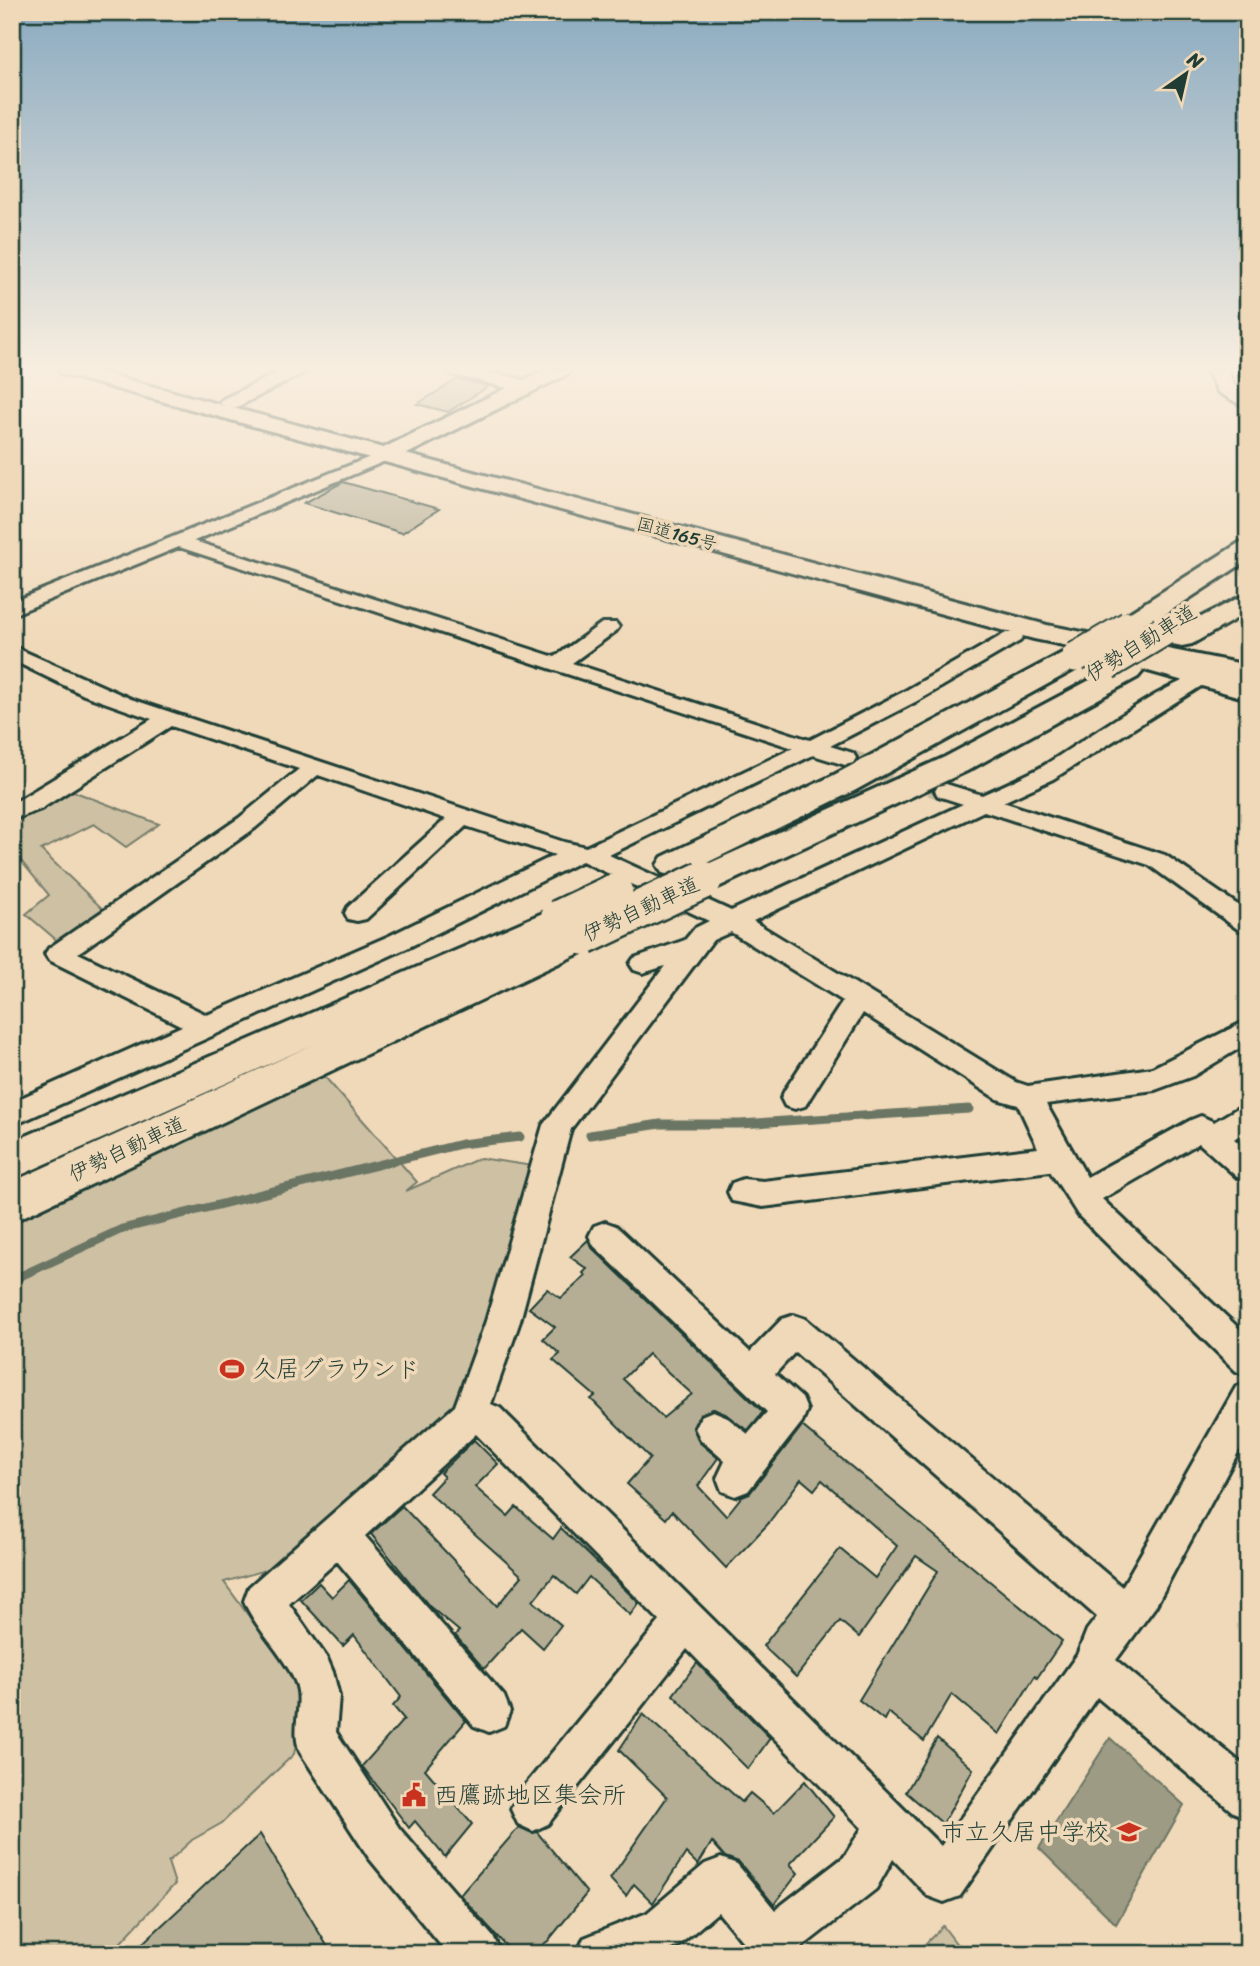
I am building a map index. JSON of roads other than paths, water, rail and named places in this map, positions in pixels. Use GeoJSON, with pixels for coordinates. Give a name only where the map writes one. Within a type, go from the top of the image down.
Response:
{"type":"FeatureCollection","features":[{"type":"Feature","properties":{"kind":"main road","name":"国道165号"},"geometry":{"type":"LineString","coordinates":[[424,462],[1044,632],[1248,674]]}},
{"type":"Feature","properties":{"kind":"main road","name":"国道165号"},"geometry":{"type":"LineString","coordinates":[[426,462],[1012,612],[1183,652],[1248,663]]}},
{"type":"Feature","properties":{"kind":"main road","name":"伊勢自動車道"},"geometry":{"type":"LineString","coordinates":[[12,1203],[688,873],[856,776],[1104,664],[1131,624],[1248,548]]}},
{"type":"Feature","properties":{"kind":"main road","name":"伊勢自動車道"},"geometry":{"type":"LineString","coordinates":[[1172,635],[1248,574]]}},
{"type":"Feature","properties":{"kind":"main road"},"geometry":{"type":"LineString","coordinates":[[688,873],[956,764],[1104,664],[1248,601]]}},
{"type":"Feature","properties":{"kind":"main road"},"geometry":{"type":"LineString","coordinates":[[1044,632],[1248,690]]}},
{"type":"Feature","properties":{"kind":"main road","name":"伊勢自動車道"},"geometry":{"type":"LineString","coordinates":[[12,1161],[571,928]]}},
{"type":"Feature","properties":{"kind":"street"},"geometry":{"type":"LineString","coordinates":[[12,609],[371,462]]}},
{"type":"Feature","properties":{"kind":"street"},"geometry":{"type":"LineString","coordinates":[[181,542],[845,758]]}},
{"type":"Feature","properties":{"kind":"street"},"geometry":{"type":"LineString","coordinates":[[558,664],[610,627]]}},
{"type":"Feature","properties":{"kind":"street"},"geometry":{"type":"LineString","coordinates":[[12,1115],[398,942],[584,855],[808,747],[974,661],[1013,637]]}},
{"type":"Feature","properties":{"kind":"street"},"geometry":{"type":"LineString","coordinates":[[12,652],[92,691],[584,855],[756,933],[1007,1091],[1028,1097],[1154,1079],[1183,1068],[1248,1030]]}},
{"type":"Feature","properties":{"kind":"street"},"geometry":{"type":"LineString","coordinates":[[478,1954],[384,1843],[315,1737],[319,1696],[313,1672],[263,1601],[469,1416],[503,1321],[558,1125],[704,934],[1045,774],[1204,678]]}},
{"type":"Feature","properties":{"kind":"street"},"geometry":{"type":"LineString","coordinates":[[12,813],[33,804],[169,718]]}},
{"type":"Feature","properties":{"kind":"street"},"geometry":{"type":"LineString","coordinates":[[207,1027],[58,954],[247,823],[316,766]]}},
{"type":"Feature","properties":{"kind":"street"},"geometry":{"type":"LineString","coordinates":[[946,791],[1157,860],[1248,924]]}},
{"type":"Feature","properties":{"kind":"street"},"geometry":{"type":"LineString","coordinates":[[356,913],[463,816]]}},
{"type":"Feature","properties":{"kind":"street"},"geometry":{"type":"LineString","coordinates":[[643,964],[693,947]]}},
{"type":"Feature","properties":{"kind":"street"},"geometry":{"type":"LineString","coordinates":[[795,1098],[859,998]]}},
{"type":"Feature","properties":{"kind":"street"},"geometry":{"type":"LineString","coordinates":[[1028,1097],[1058,1158],[1082,1195],[1248,1360]]}},
{"type":"Feature","properties":{"kind":"street"},"geometry":{"type":"LineString","coordinates":[[1213,1138],[1248,1113]]}},
{"type":"Feature","properties":{"kind":"street"},"geometry":{"type":"LineString","coordinates":[[1082,1195],[1201,1128],[1248,1168]]}},
{"type":"Feature","properties":{"kind":"street"},"geometry":{"type":"LineString","coordinates":[[743,1192],[763,1194],[1058,1158]]}},
{"type":"Feature","properties":{"kind":"street"},"geometry":{"type":"LineString","coordinates":[[605,1236],[790,1410],[742,1468],[713,1429]]}},
{"type":"Feature","properties":{"kind":"street"},"geometry":{"type":"LineString","coordinates":[[751,1375],[794,1331],[1125,1615]]}},
{"type":"Feature","properties":{"kind":"street"},"geometry":{"type":"LineString","coordinates":[[469,1416],[488,1420],[944,1880],[1093,1667],[1101,1644],[1141,1593],[1248,1399]]}},
{"type":"Feature","properties":{"kind":"street"},"geometry":{"type":"LineString","coordinates":[[339,1535],[489,1711]]}},
{"type":"Feature","properties":{"kind":"street"},"geometry":{"type":"LineString","coordinates":[[533,1809],[687,1618]]}},
{"type":"Feature","properties":{"kind":"street"},"geometry":{"type":"LineString","coordinates":[[1093,1667],[1248,1797]]}},
{"type":"Feature","properties":{"kind":"street"},"geometry":{"type":"LineString","coordinates":[[600,1954],[662,1930],[721,1880],[772,1941],[860,1873],[874,1847],[894,1829]]}},
{"type":"Feature","properties":{"kind":"waterway"},"geometry":{"type":"LineString","coordinates":[[590,1135],[660,1124],[740,1124],[969,1109]]}},
{"type":"Feature","properties":{"kind":"waterway"},"geometry":{"type":"LineString","coordinates":[[12,1280],[122,1229],[461,1144],[520,1137]]}},
{"type":"Feature","properties":{"kind":"tunnel"},"geometry":{"type":"LineString","coordinates":[[845,758],[946,791]]}},
{"type":"Feature","properties":{"kind":"place","name":"久居グラウンド"},"geometry":{"type":"Point","coordinates":[232,1369]}},
{"type":"Feature","properties":{"kind":"place","name":"西鷹跡地区集会所"},"geometry":{"type":"Point","coordinates":[414,1795]}},
{"type":"Feature","properties":{"kind":"place","name":"市立久居中学校"},"geometry":{"type":"Point","coordinates":[1129,1832]}}]}
